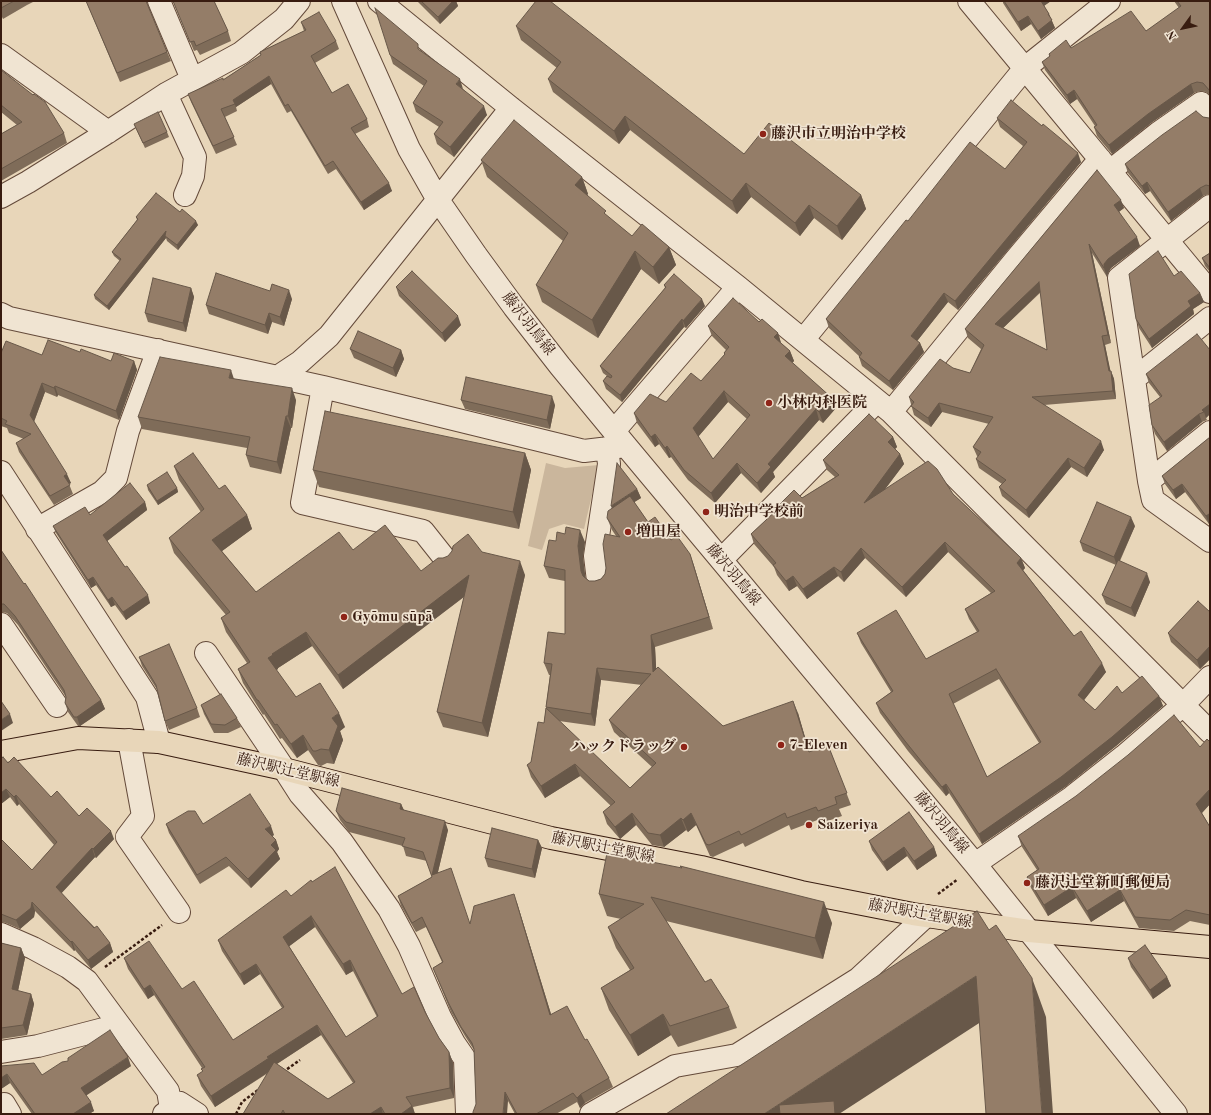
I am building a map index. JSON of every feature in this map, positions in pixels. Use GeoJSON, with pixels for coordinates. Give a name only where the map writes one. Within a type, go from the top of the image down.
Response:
{"type":"FeatureCollection","features":[{"type":"Feature","properties":{"kind":"main road","name":"藤沢駅辻堂駅線"},"geometry":{"type":"LineString","coordinates":[[1,752],[78,738],[159,742],[284,769],[551,838],[701,867],[801,892],[926,916],[1029,931],[1210,947]]}},
{"type":"Feature","properties":{"kind":"street"},"geometry":{"type":"LineString","coordinates":[[159,1],[192,79]]}},
{"type":"Feature","properties":{"kind":"street"},"geometry":{"type":"LineString","coordinates":[[1,197],[108,132],[166,94],[241,53],[284,19],[299,1]]}},
{"type":"Feature","properties":{"kind":"street","name":"藤沢羽鳥線"},"geometry":{"type":"LineString","coordinates":[[343,1],[409,149],[438,200],[514,307],[616,441],[721,560],[975,864],[1176,1114]]}},
{"type":"Feature","properties":{"kind":"street"},"geometry":{"type":"LineString","coordinates":[[379,1],[511,108],[738,287],[884,407],[1210,732]]}},
{"type":"Feature","properties":{"kind":"street"},"geometry":{"type":"LineString","coordinates":[[969,1],[1210,292]]}},
{"type":"Feature","properties":{"kind":"street"},"geometry":{"type":"LineString","coordinates":[[803,340],[1025,68],[1109,1]]}},
{"type":"Feature","properties":{"kind":"street"},"geometry":{"type":"LineString","coordinates":[[1,55],[108,132]]}},
{"type":"Feature","properties":{"kind":"street"},"geometry":{"type":"LineString","coordinates":[[166,94],[195,157],[193,176],[185,195]]}},
{"type":"Feature","properties":{"kind":"street"},"geometry":{"type":"LineString","coordinates":[[721,560],[884,407],[1016,259],[1105,165],[1158,133],[1200,103],[1210,114]]}},
{"type":"Feature","properties":{"kind":"street"},"geometry":{"type":"LineString","coordinates":[[279,376],[300,362],[329,336],[511,108]]}},
{"type":"Feature","properties":{"kind":"street"},"geometry":{"type":"LineString","coordinates":[[1210,206],[1119,278],[1148,480],[1153,500],[1210,541]]}},
{"type":"Feature","properties":{"kind":"street"},"geometry":{"type":"LineString","coordinates":[[598,581],[595,556],[609,464],[616,441],[738,287]]}},
{"type":"Feature","properties":{"kind":"street"},"geometry":{"type":"LineString","coordinates":[[1,314],[9,318],[279,376],[584,451],[616,441]]}},
{"type":"Feature","properties":{"kind":"street"},"geometry":{"type":"LineString","coordinates":[[1134,379],[1210,318]]}},
{"type":"Feature","properties":{"kind":"street"},"geometry":{"type":"LineString","coordinates":[[37,529],[102,492],[116,478],[128,431],[158,350]]}},
{"type":"Feature","properties":{"kind":"street"},"geometry":{"type":"LineString","coordinates":[[323,387],[302,503],[423,531],[446,560]]}},
{"type":"Feature","properties":{"kind":"street"},"geometry":{"type":"LineString","coordinates":[[1148,480],[1210,432]]}},
{"type":"Feature","properties":{"kind":"street"},"geometry":{"type":"LineString","coordinates":[[1,472],[147,698],[159,742]]}},
{"type":"Feature","properties":{"kind":"street"},"geometry":{"type":"LineString","coordinates":[[1,624],[57,706]]}},
{"type":"Feature","properties":{"kind":"street"},"geometry":{"type":"LineString","coordinates":[[206,653],[300,794],[342,842],[389,909],[406,940],[440,1017],[454,1044],[465,1059],[467,1114]]}},
{"type":"Feature","properties":{"kind":"street"},"geometry":{"type":"LineString","coordinates":[[975,864],[1072,797],[1124,756],[1183,705],[1210,678]]}},
{"type":"Feature","properties":{"kind":"street"},"geometry":{"type":"LineString","coordinates":[[129,740],[143,816],[127,837],[179,912]]}},
{"type":"Feature","properties":{"kind":"street"},"geometry":{"type":"LineString","coordinates":[[591,1114],[675,1066],[737,1055],[858,978],[926,916]]}},
{"type":"Feature","properties":{"kind":"street"},"geometry":{"type":"LineString","coordinates":[[1,934],[33,948],[68,967],[87,981],[168,1091],[169,1112]]}},
{"type":"Feature","properties":{"kind":"street"},"geometry":{"type":"LineString","coordinates":[[1,1052],[38,1046],[120,1026]]}},
{"type":"Feature","properties":{"kind":"street"},"geometry":{"type":"LineString","coordinates":[[169,1112],[180,1103],[197,1114]]}},
{"type":"Feature","properties":{"kind":"path"},"geometry":{"type":"LineString","coordinates":[[119,956],[179,912]]}},
{"type":"Feature","properties":{"kind":"path"},"geometry":{"type":"LineString","coordinates":[[281,1074],[300,1060]]}},
{"type":"Feature","properties":{"kind":"path"},"geometry":{"type":"LineString","coordinates":[[236,1114],[242,1102],[262,1088]]}},
{"type":"Feature","properties":{"kind":"shaded area"},"geometry":{"type":"Polygon","coordinates":[[[546,463],[565,468],[599,465],[584,529],[564,524],[549,529],[542,550],[528,546],[546,463]]]}},
{"type":"Feature","properties":{"kind":"building"},"geometry":{"type":"Polygon","coordinates":[[[1,1],[14,1],[1,8],[1,1]]]}},
{"type":"Feature","properties":{"kind":"building"},"geometry":{"type":"Polygon","coordinates":[[[86,1],[146,1],[167,52],[117,73],[86,1]]]}},
{"type":"Feature","properties":{"kind":"building"},"geometry":{"type":"Polygon","coordinates":[[[173,1],[214,1],[228,31],[196,46],[194,41],[190,42],[173,1]]]}},
{"type":"Feature","properties":{"kind":"building"},"geometry":{"type":"Polygon","coordinates":[[[421,1],[453,1],[438,17],[421,1]]]}},
{"type":"Feature","properties":{"kind":"building"},"geometry":{"type":"Polygon","coordinates":[[[536,1],[550,1],[744,154],[769,123],[861,195],[837,226],[809,205],[795,223],[746,183],[732,201],[625,116],[614,131],[548,79],[561,62],[516,26],[536,1]]]}},
{"type":"Feature","properties":{"kind":"building"},"geometry":{"type":"Polygon","coordinates":[[[1004,1],[1041,1],[1052,20],[1038,31],[1028,16],[1018,22],[1004,1]]]}},
{"type":"Feature","properties":{"kind":"building"},"geometry":{"type":"Polygon","coordinates":[[[1177,1],[1210,2],[1210,91],[1203,83],[1197,82],[1191,84],[1148,114],[1109,145],[1094,127],[1097,125],[1074,90],[1067,95],[1042,62],[1066,40],[1071,48],[1131,11],[1146,31],[1181,6],[1177,1]]]}},
{"type":"Feature","properties":{"kind":"building"},"geometry":{"type":"Polygon","coordinates":[[[375,8],[418,44],[418,49],[460,79],[456,84],[484,106],[450,147],[434,134],[443,122],[413,103],[427,81],[390,55],[375,8]]]}},
{"type":"Feature","properties":{"kind":"building"},"geometry":{"type":"Polygon","coordinates":[[[319,12],[336,41],[311,56],[332,93],[348,84],[367,119],[351,128],[389,183],[361,202],[333,161],[325,166],[288,104],[285,106],[269,76],[233,100],[235,104],[221,109],[234,137],[213,146],[188,94],[223,78],[223,80],[261,55],[260,52],[306,30],[301,22],[319,12]]]}},
{"type":"Feature","properties":{"kind":"building"},"geometry":{"type":"Polygon","coordinates":[[[1,70],[33,95],[34,94],[45,102],[64,133],[1,169],[1,134],[22,122],[1,105],[1,70]]]}},
{"type":"Feature","properties":{"kind":"building"},"geometry":{"type":"Polygon","coordinates":[[[1011,100],[1078,153],[955,301],[944,293],[911,336],[920,343],[889,381],[859,357],[862,353],[826,319],[906,220],[908,221],[970,142],[1005,169],[1027,142],[997,118],[1011,100]]]}},
{"type":"Feature","properties":{"kind":"building"},"geometry":{"type":"Polygon","coordinates":[[[1196,111],[1203,117],[1210,117],[1210,186],[1206,185],[1200,188],[1168,212],[1147,182],[1142,186],[1125,164],[1196,111]]]}},
{"type":"Feature","properties":{"kind":"building"},"geometry":{"type":"Polygon","coordinates":[[[158,112],[167,132],[143,143],[134,124],[158,112]]]}},
{"type":"Feature","properties":{"kind":"building"},"geometry":{"type":"Polygon","coordinates":[[[514,120],[582,177],[575,185],[606,211],[604,213],[632,236],[642,224],[669,247],[653,267],[635,251],[592,320],[536,285],[568,233],[481,160],[514,120]]]}},
{"type":"Feature","properties":{"kind":"building"},"geometry":{"type":"Polygon","coordinates":[[[1097,170],[1121,200],[1114,205],[1137,237],[1108,259],[1104,264],[1104,268],[1089,244],[1108,335],[1102,336],[1109,371],[1111,371],[1113,391],[1032,397],[1101,441],[1084,468],[1068,458],[1026,510],[999,487],[1006,480],[976,459],[981,452],[973,447],[993,417],[939,403],[928,418],[911,406],[914,402],[909,397],[940,359],[953,368],[970,373],[984,345],[965,329],[1097,170]],[[1039,282],[995,324],[1047,350],[1039,282]]]}},
{"type":"Feature","properties":{"kind":"building"},"geometry":{"type":"Polygon","coordinates":[[[156,193],[180,212],[182,209],[196,221],[177,245],[165,236],[166,231],[107,306],[94,295],[121,259],[112,252],[138,219],[136,217],[156,193]]]}},
{"type":"Feature","properties":{"kind":"building"},"geometry":{"type":"Polygon","coordinates":[[[1158,251],[1174,276],[1181,271],[1200,293],[1188,301],[1191,306],[1149,339],[1136,319],[1129,274],[1158,251]]]}},
{"type":"Feature","properties":{"kind":"building"},"geometry":{"type":"Polygon","coordinates":[[[1210,253],[1210,268],[1202,258],[1210,253]]]}},
{"type":"Feature","properties":{"kind":"building"},"geometry":{"type":"Polygon","coordinates":[[[412,271],[458,316],[442,333],[396,287],[412,271]]]}},
{"type":"Feature","properties":{"kind":"building"},"geometry":{"type":"Polygon","coordinates":[[[216,273],[270,291],[272,284],[289,290],[280,317],[269,313],[265,325],[206,305],[216,273]]]}},
{"type":"Feature","properties":{"kind":"building"},"geometry":{"type":"Polygon","coordinates":[[[674,274],[702,299],[683,321],[682,319],[620,395],[603,381],[607,376],[611,378],[612,376],[600,366],[666,287],[664,285],[674,274]]]}},
{"type":"Feature","properties":{"kind":"building"},"geometry":{"type":"Polygon","coordinates":[[[153,278],[191,288],[183,323],[145,313],[153,278]]]}},
{"type":"Feature","properties":{"kind":"building"},"geometry":{"type":"Polygon","coordinates":[[[733,298],[759,322],[762,319],[778,333],[774,337],[790,351],[785,356],[832,398],[819,412],[816,409],[768,464],[771,467],[757,483],[737,463],[711,493],[684,470],[667,446],[665,448],[655,434],[651,437],[634,413],[650,394],[666,402],[691,373],[701,381],[725,354],[724,353],[729,347],[708,326],[733,298]],[[724,391],[693,428],[713,459],[750,415],[724,391]]]}},
{"type":"Feature","properties":{"kind":"building"},"geometry":{"type":"Polygon","coordinates":[[[358,331],[401,350],[393,368],[350,349],[358,331]]]}},
{"type":"Feature","properties":{"kind":"building"},"geometry":{"type":"Polygon","coordinates":[[[1197,334],[1210,350],[1210,404],[1202,410],[1204,412],[1199,414],[1164,442],[1152,425],[1149,405],[1162,396],[1146,374],[1197,334]]]}},
{"type":"Feature","properties":{"kind":"building"},"geometry":{"type":"Polygon","coordinates":[[[48,340],[80,352],[81,349],[111,361],[114,353],[134,361],[116,411],[55,386],[54,388],[42,383],[30,415],[67,474],[64,476],[70,485],[50,496],[16,443],[31,434],[5,424],[7,421],[1,418],[1,353],[6,341],[42,355],[48,340]]]}},
{"type":"Feature","properties":{"kind":"building"},"geometry":{"type":"Polygon","coordinates":[[[160,357],[231,370],[229,378],[292,388],[288,416],[286,416],[277,462],[246,455],[250,437],[138,417],[160,357]]]}},
{"type":"Feature","properties":{"kind":"building"},"geometry":{"type":"Polygon","coordinates":[[[466,377],[552,396],[547,420],[461,400],[466,377]]]}},
{"type":"Feature","properties":{"kind":"building"},"geometry":{"type":"Polygon","coordinates":[[[325,411],[525,453],[513,512],[313,470],[325,411]]]}},
{"type":"Feature","properties":{"kind":"building"},"geometry":{"type":"Polygon","coordinates":[[[869,414],[893,437],[888,442],[900,454],[864,503],[928,461],[937,469],[953,494],[1021,558],[1017,563],[1074,636],[1081,631],[1102,663],[1078,695],[1095,710],[1117,686],[1122,693],[1142,676],[1159,696],[1112,737],[1061,777],[979,834],[946,784],[942,787],[876,703],[893,691],[857,633],[896,610],[926,659],[979,631],[965,609],[995,591],[945,542],[902,587],[861,548],[841,572],[834,567],[803,589],[793,576],[786,581],[773,565],[776,563],[751,534],[781,506],[779,505],[794,490],[802,498],[839,475],[823,460],[869,414]],[[996,669],[949,694],[987,777],[1041,742],[996,669]]]}},
{"type":"Feature","properties":{"kind":"building"},"geometry":{"type":"Polygon","coordinates":[[[1210,437],[1210,516],[1209,514],[1206,516],[1182,484],[1173,490],[1162,476],[1210,437]]]}},
{"type":"Feature","properties":{"kind":"building"},"geometry":{"type":"Polygon","coordinates":[[[193,453],[219,489],[225,485],[247,515],[212,540],[256,592],[339,532],[353,550],[385,525],[421,571],[438,558],[448,556],[452,551],[453,546],[468,534],[482,552],[520,561],[482,723],[437,712],[469,575],[338,675],[306,632],[272,654],[273,655],[268,658],[296,697],[320,683],[339,713],[332,718],[338,726],[329,750],[321,749],[313,751],[303,735],[291,744],[257,700],[238,669],[250,662],[221,618],[230,612],[169,538],[204,509],[174,466],[193,453]]]}},
{"type":"Feature","properties":{"kind":"building"},"geometry":{"type":"Polygon","coordinates":[[[617,463],[637,489],[611,506],[617,463]]]}},
{"type":"Feature","properties":{"kind":"building"},"geometry":{"type":"Polygon","coordinates":[[[167,472],[177,488],[157,501],[147,485],[167,472]]]}},
{"type":"Feature","properties":{"kind":"building"},"geometry":{"type":"Polygon","coordinates":[[[130,483],[145,502],[103,535],[125,567],[127,566],[148,595],[123,612],[112,597],[108,600],[93,577],[88,580],[53,526],[85,507],[90,515],[130,483]]]}},
{"type":"Feature","properties":{"kind":"building"},"geometry":{"type":"Polygon","coordinates":[[[630,496],[648,522],[655,517],[671,540],[677,536],[690,554],[709,617],[651,635],[653,672],[658,667],[723,726],[793,701],[809,752],[828,745],[847,793],[835,797],[837,804],[818,811],[816,807],[787,818],[785,813],[741,835],[739,831],[709,845],[706,844],[691,813],[683,820],[681,818],[660,835],[648,833],[632,813],[615,827],[603,812],[615,802],[575,764],[541,786],[527,765],[531,762],[538,722],[544,723],[546,708],[630,788],[656,763],[609,720],[651,674],[597,668],[591,714],[546,707],[552,664],[544,663],[548,632],[565,634],[565,570],[544,566],[549,540],[556,541],[557,532],[565,534],[566,527],[580,530],[578,546],[583,576],[589,581],[601,579],[605,574],[606,568],[603,544],[605,534],[620,537],[607,518],[608,511],[630,496]]]}},
{"type":"Feature","properties":{"kind":"building"},"geometry":{"type":"Polygon","coordinates":[[[1097,502],[1131,517],[1114,557],[1080,542],[1097,502]]]}},
{"type":"Feature","properties":{"kind":"building"},"geometry":{"type":"Polygon","coordinates":[[[1,550],[24,584],[25,583],[101,700],[77,717],[74,717],[65,703],[66,697],[64,690],[15,616],[4,604],[1,604],[1,550]]]}},
{"type":"Feature","properties":{"kind":"building"},"geometry":{"type":"Polygon","coordinates":[[[1118,560],[1147,573],[1131,608],[1102,595],[1118,560]]]}},
{"type":"Feature","properties":{"kind":"building"},"geometry":{"type":"Polygon","coordinates":[[[1198,601],[1210,612],[1210,646],[1197,660],[1168,633],[1198,601]]]}},
{"type":"Feature","properties":{"kind":"building"},"geometry":{"type":"Polygon","coordinates":[[[169,644],[197,708],[165,721],[156,685],[139,657],[169,644]]]}},
{"type":"Feature","properties":{"kind":"building"},"geometry":{"type":"Polygon","coordinates":[[[221,694],[237,718],[225,725],[211,724],[201,705],[221,694]]]}},
{"type":"Feature","properties":{"kind":"building"},"geometry":{"type":"Polygon","coordinates":[[[1,701],[10,714],[1,720],[1,701]]]}},
{"type":"Feature","properties":{"kind":"building"},"geometry":{"type":"Polygon","coordinates":[[[1174,715],[1200,747],[1207,739],[1210,742],[1210,789],[1196,804],[1210,827],[1210,915],[1186,910],[1170,920],[1135,917],[1120,890],[1087,911],[1072,887],[1044,905],[1027,877],[1039,869],[1018,836],[1076,796],[1128,755],[1174,715]]]}},
{"type":"Feature","properties":{"kind":"building"},"geometry":{"type":"Polygon","coordinates":[[[3,757],[8,763],[14,757],[51,797],[57,791],[79,816],[87,808],[111,831],[93,849],[92,848],[56,887],[94,928],[97,926],[110,943],[88,960],[72,941],[71,942],[32,902],[31,908],[16,920],[1,914],[1,839],[32,870],[57,842],[16,795],[14,797],[6,789],[1,793],[1,759],[3,757]]]}},
{"type":"Feature","properties":{"kind":"building"},"geometry":{"type":"Polygon","coordinates":[[[342,788],[401,804],[400,809],[445,821],[432,875],[451,868],[470,924],[474,906],[514,894],[550,1015],[567,1006],[585,1040],[587,1039],[609,1078],[581,1094],[577,1098],[573,1093],[536,1114],[517,1114],[505,1092],[503,1114],[473,1114],[476,1104],[474,1049],[472,1043],[461,1027],[448,1002],[433,968],[443,962],[422,917],[412,923],[398,896],[432,877],[423,852],[402,846],[405,838],[346,822],[336,811],[342,788]]]}},
{"type":"Feature","properties":{"kind":"building"},"geometry":{"type":"Polygon","coordinates":[[[250,794],[271,826],[265,829],[276,840],[271,845],[276,850],[248,879],[226,857],[197,875],[166,824],[188,811],[195,811],[203,824],[250,794]]]}},
{"type":"Feature","properties":{"kind":"building"},"geometry":{"type":"Polygon","coordinates":[[[909,812],[934,847],[914,861],[904,847],[883,862],[869,841],[909,812]]]}},
{"type":"Feature","properties":{"kind":"building"},"geometry":{"type":"Polygon","coordinates":[[[492,828],[538,840],[532,869],[485,858],[492,828]]]}},
{"type":"Feature","properties":{"kind":"building"},"geometry":{"type":"Polygon","coordinates":[[[607,853],[682,868],[680,866],[824,902],[815,938],[651,897],[705,982],[711,979],[729,1007],[670,1026],[663,1014],[630,1035],[601,988],[634,968],[608,927],[644,904],[599,894],[607,853]]]}},
{"type":"Feature","properties":{"kind":"building"},"geometry":{"type":"Polygon","coordinates":[[[335,867],[402,994],[414,987],[439,1038],[449,1052],[450,1088],[406,1097],[412,1106],[401,1114],[385,1114],[381,1107],[370,1114],[285,1114],[283,1110],[281,1114],[243,1114],[274,1062],[328,1099],[355,1082],[317,1025],[267,1057],[269,1058],[211,1096],[197,1075],[203,1071],[201,1069],[205,1067],[150,985],[144,989],[124,958],[149,941],[182,989],[194,981],[233,1040],[284,1007],[256,964],[240,974],[218,940],[286,890],[291,896],[311,880],[312,882],[335,867]],[[311,916],[283,937],[346,1037],[378,1016],[350,960],[343,964],[311,916]]]}},
{"type":"Feature","properties":{"kind":"building"},"geometry":{"type":"Polygon","coordinates":[[[977,911],[989,930],[996,925],[1032,978],[1042,1114],[986,1114],[976,976],[764,1114],[666,1114],[977,911]]]}},
{"type":"Feature","properties":{"kind":"building"},"geometry":{"type":"Polygon","coordinates":[[[1,943],[21,948],[12,989],[31,994],[23,1025],[1,1028],[1,943]]]}},
{"type":"Feature","properties":{"kind":"building"},"geometry":{"type":"Polygon","coordinates":[[[1145,945],[1167,977],[1150,990],[1128,958],[1145,945]]]}},
{"type":"Feature","properties":{"kind":"building"},"geometry":{"type":"Polygon","coordinates":[[[110,1030],[128,1057],[81,1088],[91,1102],[73,1114],[35,1114],[7,1074],[1,1078],[1,1066],[34,1063],[42,1075],[62,1062],[68,1061],[68,1058],[110,1030]]]}},
{"type":"Feature","properties":{"kind":"building"},"geometry":{"type":"Polygon","coordinates":[[[834,1101],[835,1114],[780,1114],[779,1105],[834,1101]]]}},
{"type":"Feature","properties":{"kind":"place","name":"藤沢市立明治中学校"},"geometry":{"type":"Point","coordinates":[763,134]}},
{"type":"Feature","properties":{"kind":"place","name":"小林内科医院"},"geometry":{"type":"Point","coordinates":[769,403]}},
{"type":"Feature","properties":{"kind":"place","name":"明治中学校前"},"geometry":{"type":"Point","coordinates":[706,512]}},
{"type":"Feature","properties":{"kind":"place","name":"増田屋"},"geometry":{"type":"Point","coordinates":[628,532]}},
{"type":"Feature","properties":{"kind":"place","name":"Gyōmu sūpā"},"geometry":{"type":"Point","coordinates":[344,617]}},
{"type":"Feature","properties":{"kind":"place","name":"7-Eleven"},"geometry":{"type":"Point","coordinates":[781,745]}},
{"type":"Feature","properties":{"kind":"place","name":"ハックドラッグ"},"geometry":{"type":"Point","coordinates":[684,747]}},
{"type":"Feature","properties":{"kind":"place","name":"Saizeriya"},"geometry":{"type":"Point","coordinates":[809,825]}},
{"type":"Feature","properties":{"kind":"place","name":"藤沢辻堂新町郵便局"},"geometry":{"type":"Point","coordinates":[1027,883]}}]}
